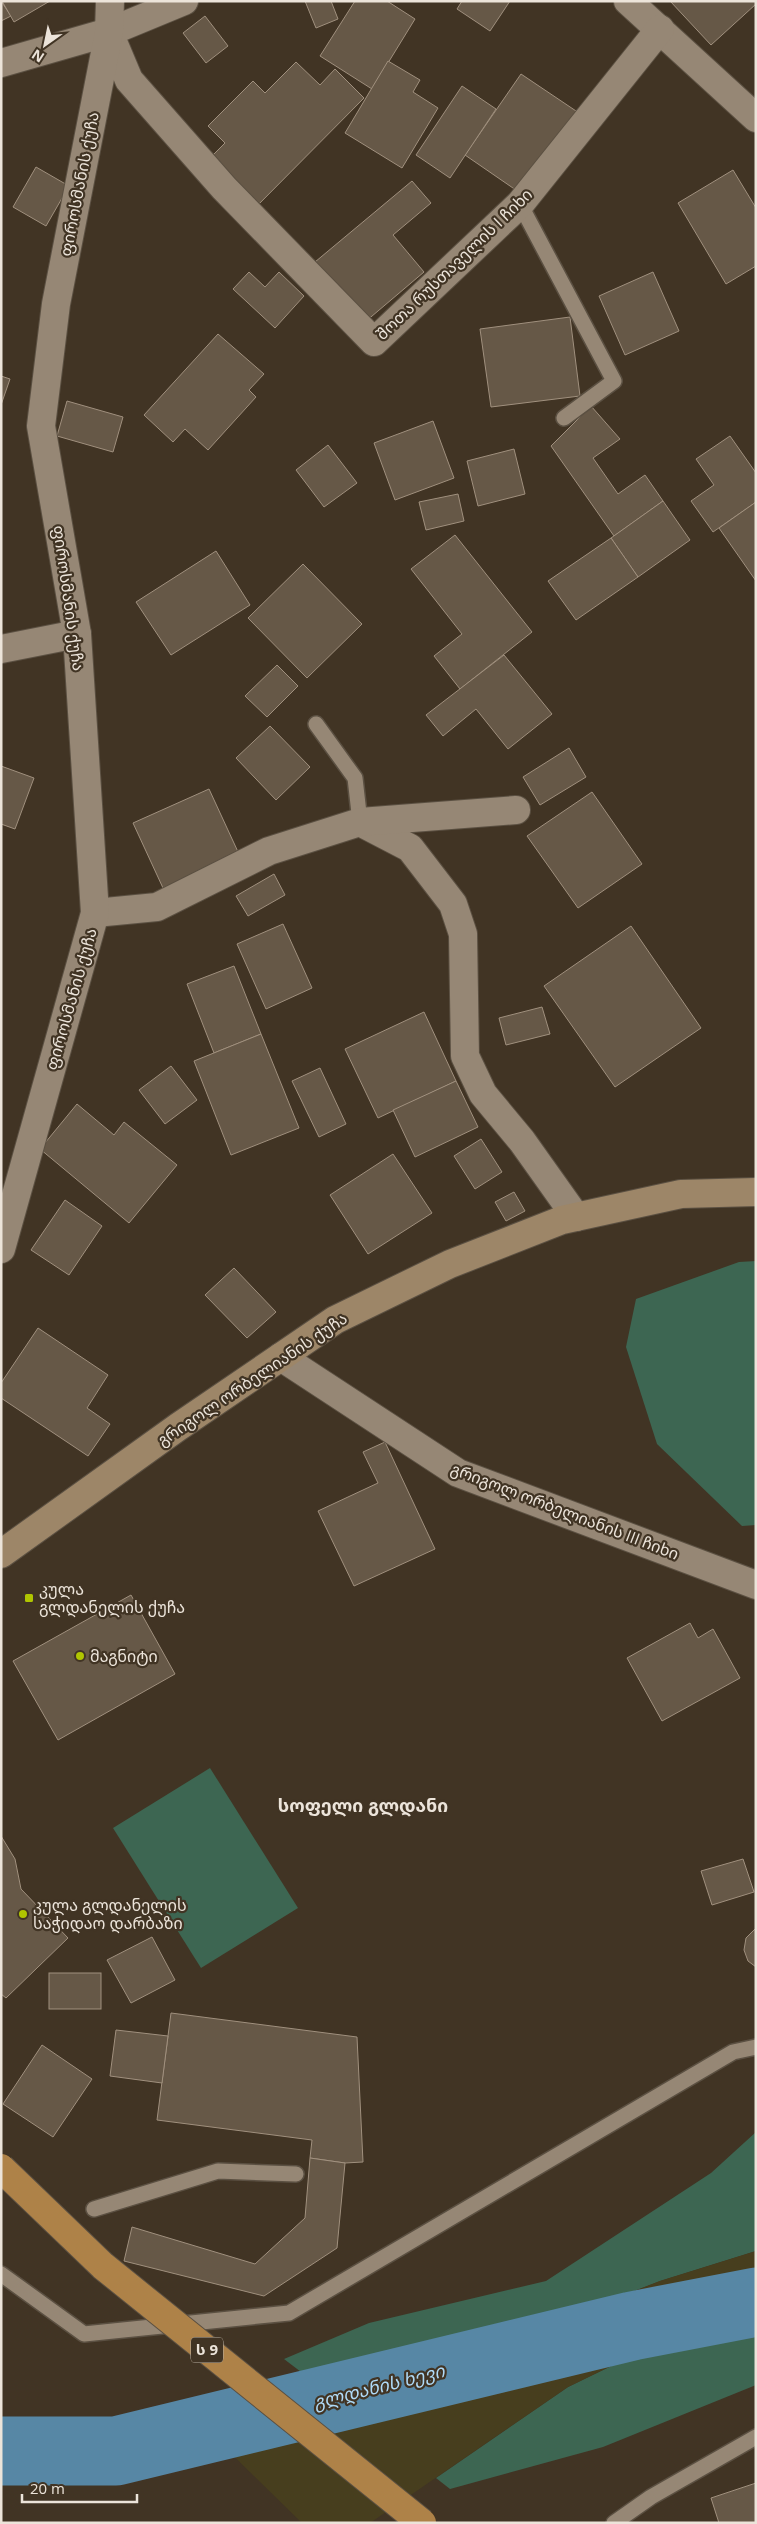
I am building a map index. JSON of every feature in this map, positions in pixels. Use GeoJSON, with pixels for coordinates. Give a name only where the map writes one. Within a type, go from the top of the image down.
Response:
{"type":"FeatureCollection","features":[{"type":"Feature","properties":{"kind":"highway","name":"ს 9"},"geometry":{"type":"LineString","coordinates":[[1,2168],[103,2266],[422,2523]]}},
{"type":"Feature","properties":{"kind":"main road","name":"გრიგოლ ორბელიანის ქუჩა"},"geometry":{"type":"LineString","coordinates":[[1,1554],[178,1428],[335,1320],[450,1264],[562,1220],[681,1194],[756,1192]]}},
{"type":"Feature","properties":{"kind":"street"},"geometry":{"type":"LineString","coordinates":[[96,1],[109,32]]}},
{"type":"Feature","properties":{"kind":"street","name":"ფიროსმანის ქუჩა"},"geometry":{"type":"LineString","coordinates":[[1,1249],[95,912],[77,634],[41,426],[56,304],[109,32],[110,1]]}},
{"type":"Feature","properties":{"kind":"street"},"geometry":{"type":"LineString","coordinates":[[1,63],[109,32],[184,1]]}},
{"type":"Feature","properties":{"kind":"street"},"geometry":{"type":"LineString","coordinates":[[628,1],[756,118]]}},
{"type":"Feature","properties":{"kind":"street","name":"შოთა რუსთაველის I ჩიხი"},"geometry":{"type":"LineString","coordinates":[[109,32],[129,80],[224,188],[374,342],[520,204],[660,29]]}},
{"type":"Feature","properties":{"kind":"street"},"geometry":{"type":"LineString","coordinates":[[1,649],[77,634]]}},
{"type":"Feature","properties":{"kind":"street"},"geometry":{"type":"LineString","coordinates":[[95,912],[157,907],[269,850],[360,822],[516,810]]}},
{"type":"Feature","properties":{"kind":"street"},"geometry":{"type":"LineString","coordinates":[[360,822],[410,848],[453,904],[463,934],[465,1056],[483,1094],[522,1141],[576,1217]]}},
{"type":"Feature","properties":{"kind":"street","name":"გრიგოლ ორბელიანის III ჩიხი"},"geometry":{"type":"LineString","coordinates":[[281,1357],[458,1473],[756,1585]]}},
{"type":"Feature","properties":{"kind":"lane"},"geometry":{"type":"LineString","coordinates":[[520,204],[614,381],[564,418]]}},
{"type":"Feature","properties":{"kind":"lane"},"geometry":{"type":"LineString","coordinates":[[316,724],[355,778],[360,822]]}},
{"type":"Feature","properties":{"kind":"lane"},"geometry":{"type":"LineString","coordinates":[[1,2274],[84,2334],[289,2313],[734,2052],[756,2047]]}},
{"type":"Feature","properties":{"kind":"lane"},"geometry":{"type":"LineString","coordinates":[[94,2209],[218,2171],[296,2174]]}},
{"type":"Feature","properties":{"kind":"lane"},"geometry":{"type":"LineString","coordinates":[[614,2523],[651,2497],[756,2438]]}},
{"type":"Feature","properties":{"kind":"green space"},"geometry":{"type":"Polygon","coordinates":[[[756,1261],[756,1525],[742,1526],[657,1444],[626,1347],[636,1299],[739,1262],[756,1261]]]}},
{"type":"Feature","properties":{"kind":"green space"},"geometry":{"type":"Polygon","coordinates":[[[210,1768],[298,1908],[201,1968],[113,1828],[210,1768]]]}},
{"type":"Feature","properties":{"kind":"green space"},"geometry":{"type":"Polygon","coordinates":[[[756,2132],[756,2251],[660,2281],[578,2313],[322,2388],[284,2359],[369,2323],[546,2281],[711,2173],[756,2132]]]}},
{"type":"Feature","properties":{"kind":"green space"},"geometry":{"type":"Polygon","coordinates":[[[756,2326],[756,2385],[603,2447],[450,2489],[436,2478],[568,2387],[640,2352],[756,2326]]]}},
{"type":"Feature","properties":{"kind":"sand"},"geometry":{"type":"Polygon","coordinates":[[[756,2251],[756,2326],[640,2352],[568,2387],[370,2523],[302,2523],[201,2424],[578,2313],[660,2281],[756,2251]]]}},
{"type":"Feature","properties":{"kind":"building"},"geometry":{"type":"Polygon","coordinates":[[[1,1],[11,16],[1,21],[1,1]]]}},
{"type":"Feature","properties":{"kind":"building"},"geometry":{"type":"Polygon","coordinates":[[[2,1],[50,1],[14,22],[2,1]]]}},
{"type":"Feature","properties":{"kind":"building"},"geometry":{"type":"Polygon","coordinates":[[[305,1],[331,1],[338,19],[316,28],[305,1]]]}},
{"type":"Feature","properties":{"kind":"building"},"geometry":{"type":"Polygon","coordinates":[[[355,1],[387,1],[415,19],[372,89],[320,56],[355,1]]]}},
{"type":"Feature","properties":{"kind":"building"},"geometry":{"type":"Polygon","coordinates":[[[462,1],[510,1],[490,31],[457,9],[462,1]]]}},
{"type":"Feature","properties":{"kind":"building"},"geometry":{"type":"Polygon","coordinates":[[[670,1],[756,1],[756,4],[711,45],[670,1]]]}},
{"type":"Feature","properties":{"kind":"building"},"geometry":{"type":"Polygon","coordinates":[[[205,16],[228,46],[206,63],[183,33],[205,16]]]}},
{"type":"Feature","properties":{"kind":"building"},"geometry":{"type":"Polygon","coordinates":[[[388,61],[420,80],[413,92],[438,108],[402,168],[345,133],[388,61]]]}},
{"type":"Feature","properties":{"kind":"building"},"geometry":{"type":"Polygon","coordinates":[[[296,62],[320,85],[335,69],[364,98],[253,210],[205,163],[225,143],[208,126],[253,81],[265,93],[296,62]]]}},
{"type":"Feature","properties":{"kind":"building"},"geometry":{"type":"Polygon","coordinates":[[[521,74],[582,115],[526,197],[465,155],[521,74]]]}},
{"type":"Feature","properties":{"kind":"building"},"geometry":{"type":"Polygon","coordinates":[[[462,86],[496,109],[450,178],[416,155],[462,86]]]}},
{"type":"Feature","properties":{"kind":"building"},"geometry":{"type":"Polygon","coordinates":[[[36,167],[69,186],[46,226],[13,207],[36,167]]]}},
{"type":"Feature","properties":{"kind":"building"},"geometry":{"type":"Polygon","coordinates":[[[733,170],[756,208],[756,266],[726,284],[678,203],[733,170]]]}},
{"type":"Feature","properties":{"kind":"building"},"geometry":{"type":"Polygon","coordinates":[[[412,181],[431,203],[393,235],[424,272],[365,322],[315,262],[412,181]]]}},
{"type":"Feature","properties":{"kind":"building"},"geometry":{"type":"Polygon","coordinates":[[[249,272],[265,287],[279,272],[304,296],[275,328],[233,289],[249,272]]]}},
{"type":"Feature","properties":{"kind":"building"},"geometry":{"type":"Polygon","coordinates":[[[653,272],[679,331],[625,355],[599,296],[653,272]]]}},
{"type":"Feature","properties":{"kind":"building"},"geometry":{"type":"Polygon","coordinates":[[[570,317],[580,396],[491,407],[480,329],[570,317]]]}},
{"type":"Feature","properties":{"kind":"building"},"geometry":{"type":"Polygon","coordinates":[[[218,334],[264,374],[249,390],[256,397],[208,450],[185,429],[173,442],[144,415],[218,334]]]}},
{"type":"Feature","properties":{"kind":"building"},"geometry":{"type":"Polygon","coordinates":[[[1,376],[10,379],[1,405],[1,376]]]}},
{"type":"Feature","properties":{"kind":"building"},"geometry":{"type":"Polygon","coordinates":[[[67,401],[123,417],[113,452],[57,436],[67,401]]]}},
{"type":"Feature","properties":{"kind":"building"},"geometry":{"type":"Polygon","coordinates":[[[591,406],[620,439],[593,458],[618,494],[645,475],[663,501],[614,536],[551,446],[591,406]]]}},
{"type":"Feature","properties":{"kind":"building"},"geometry":{"type":"Polygon","coordinates":[[[433,421],[454,478],[395,500],[374,443],[433,421]]]}},
{"type":"Feature","properties":{"kind":"building"},"geometry":{"type":"Polygon","coordinates":[[[730,436],[756,473],[756,502],[713,532],[691,501],[714,485],[696,459],[730,436]]]}},
{"type":"Feature","properties":{"kind":"building"},"geometry":{"type":"Polygon","coordinates":[[[328,445],[357,483],[324,507],[296,470],[328,445]]]}},
{"type":"Feature","properties":{"kind":"building"},"geometry":{"type":"Polygon","coordinates":[[[514,449],[525,494],[478,506],[467,461],[514,449]]]}},
{"type":"Feature","properties":{"kind":"building"},"geometry":{"type":"Polygon","coordinates":[[[458,494],[464,521],[426,530],[419,502],[458,494]]]}},
{"type":"Feature","properties":{"kind":"building"},"geometry":{"type":"Polygon","coordinates":[[[663,501],[690,540],[638,577],[611,538],[663,501]]]}},
{"type":"Feature","properties":{"kind":"building"},"geometry":{"type":"Polygon","coordinates":[[[756,502],[756,581],[719,528],[756,502]]]}},
{"type":"Feature","properties":{"kind":"building"},"geometry":{"type":"Polygon","coordinates":[[[455,535],[532,632],[460,689],[434,656],[462,634],[411,569],[455,535]]]}},
{"type":"Feature","properties":{"kind":"building"},"geometry":{"type":"Polygon","coordinates":[[[611,538],[638,577],[576,620],[548,581],[611,538]]]}},
{"type":"Feature","properties":{"kind":"building"},"geometry":{"type":"Polygon","coordinates":[[[216,551],[250,605],[171,655],[136,602],[216,551]]]}},
{"type":"Feature","properties":{"kind":"building"},"geometry":{"type":"Polygon","coordinates":[[[303,564],[362,624],[307,678],[248,618],[303,564]]]}},
{"type":"Feature","properties":{"kind":"building"},"geometry":{"type":"Polygon","coordinates":[[[504,655],[552,714],[508,749],[476,709],[443,736],[426,715],[504,655]]]}},
{"type":"Feature","properties":{"kind":"building"},"geometry":{"type":"Polygon","coordinates":[[[277,665],[298,686],[267,717],[245,696],[277,665]]]}},
{"type":"Feature","properties":{"kind":"building"},"geometry":{"type":"Polygon","coordinates":[[[270,726],[310,767],[276,800],[236,758],[270,726]]]}},
{"type":"Feature","properties":{"kind":"building"},"geometry":{"type":"Polygon","coordinates":[[[569,748],[586,777],[540,805],[523,777],[569,748]]]}},
{"type":"Feature","properties":{"kind":"building"},"geometry":{"type":"Polygon","coordinates":[[[1,766],[34,778],[15,829],[1,824],[1,766]]]}},
{"type":"Feature","properties":{"kind":"building"},"geometry":{"type":"Polygon","coordinates":[[[209,789],[239,854],[163,888],[133,823],[209,789]]]}},
{"type":"Feature","properties":{"kind":"building"},"geometry":{"type":"Polygon","coordinates":[[[592,792],[642,864],[578,908],[527,836],[592,792]]]}},
{"type":"Feature","properties":{"kind":"building"},"geometry":{"type":"Polygon","coordinates":[[[274,874],[285,895],[248,916],[236,896],[274,874]]]}},
{"type":"Feature","properties":{"kind":"building"},"geometry":{"type":"Polygon","coordinates":[[[283,924],[312,988],[266,1009],[237,944],[283,924]]]}},
{"type":"Feature","properties":{"kind":"building"},"geometry":{"type":"Polygon","coordinates":[[[631,926],[701,1028],[615,1087],[544,986],[631,926]]]}},
{"type":"Feature","properties":{"kind":"building"},"geometry":{"type":"Polygon","coordinates":[[[234,966],[261,1034],[214,1053],[187,984],[234,966]]]}},
{"type":"Feature","properties":{"kind":"building"},"geometry":{"type":"Polygon","coordinates":[[[542,1007],[550,1034],[506,1045],[499,1018],[542,1007]]]}},
{"type":"Feature","properties":{"kind":"building"},"geometry":{"type":"Polygon","coordinates":[[[424,1012],[456,1081],[378,1118],[345,1049],[424,1012]]]}},
{"type":"Feature","properties":{"kind":"building"},"geometry":{"type":"Polygon","coordinates":[[[261,1034],[299,1128],[231,1155],[194,1061],[261,1034]]]}},
{"type":"Feature","properties":{"kind":"building"},"geometry":{"type":"Polygon","coordinates":[[[171,1066],[197,1100],[165,1124],[139,1090],[171,1066]]]}},
{"type":"Feature","properties":{"kind":"building"},"geometry":{"type":"Polygon","coordinates":[[[320,1068],[346,1124],[319,1137],[292,1081],[320,1068]]]}},
{"type":"Feature","properties":{"kind":"building"},"geometry":{"type":"Polygon","coordinates":[[[456,1081],[478,1127],[415,1157],[393,1110],[456,1081]]]}},
{"type":"Feature","properties":{"kind":"building"},"geometry":{"type":"Polygon","coordinates":[[[77,1104],[114,1135],[124,1122],[177,1165],[129,1223],[40,1149],[77,1104]]]}},
{"type":"Feature","properties":{"kind":"building"},"geometry":{"type":"Polygon","coordinates":[[[481,1139],[502,1172],[475,1189],[454,1156],[481,1139]]]}},
{"type":"Feature","properties":{"kind":"building"},"geometry":{"type":"Polygon","coordinates":[[[393,1154],[432,1213],[368,1254],[330,1195],[393,1154]]]}},
{"type":"Feature","properties":{"kind":"building"},"geometry":{"type":"Polygon","coordinates":[[[514,1192],[525,1211],[506,1221],[495,1202],[514,1192]]]}},
{"type":"Feature","properties":{"kind":"building"},"geometry":{"type":"Polygon","coordinates":[[[65,1200],[102,1226],[69,1275],[31,1250],[65,1200]]]}},
{"type":"Feature","properties":{"kind":"building"},"geometry":{"type":"Polygon","coordinates":[[[234,1268],[276,1312],[247,1338],[205,1295],[234,1268]]]}},
{"type":"Feature","properties":{"kind":"building"},"geometry":{"type":"Polygon","coordinates":[[[38,1328],[108,1375],[87,1408],[110,1424],[88,1456],[1,1398],[1,1383],[38,1328]]]}},
{"type":"Feature","properties":{"kind":"building"},"geometry":{"type":"Polygon","coordinates":[[[385,1442],[435,1549],[354,1586],[318,1511],[378,1483],[363,1452],[385,1442]]]}},
{"type":"Feature","properties":{"kind":"building"},"geometry":{"type":"Polygon","coordinates":[[[131,1595],[175,1674],[58,1740],[13,1661],[131,1595]]]}},
{"type":"Feature","properties":{"kind":"building"},"geometry":{"type":"Polygon","coordinates":[[[690,1623],[698,1638],[713,1629],[740,1678],[662,1721],[627,1658],[690,1623]]]}},
{"type":"Feature","properties":{"kind":"building","name":"კულა გლდანელის საჭიდაო დარბაზი"},"geometry":{"type":"Polygon","coordinates":[[[1,1836],[15,1859],[21,1889],[68,1938],[6,1998],[1,1994],[1,1836]]]}},
{"type":"Feature","properties":{"kind":"building"},"geometry":{"type":"Polygon","coordinates":[[[743,1859],[754,1892],[712,1905],[701,1871],[743,1859]]]}},
{"type":"Feature","properties":{"kind":"building"},"geometry":{"type":"Polygon","coordinates":[[[756,1928],[756,1967],[748,1961],[744,1950],[746,1938],[756,1928]]]}},
{"type":"Feature","properties":{"kind":"building"},"geometry":{"type":"Polygon","coordinates":[[[152,1937],[175,1980],[131,2003],[107,1960],[152,1937]]]}},
{"type":"Feature","properties":{"kind":"building"},"geometry":{"type":"Polygon","coordinates":[[[49,1973],[101,1973],[101,2009],[49,2009],[49,1973]]]}},
{"type":"Feature","properties":{"kind":"building"},"geometry":{"type":"Polygon","coordinates":[[[171,2013],[357,2037],[363,2162],[345,2163],[310,2158],[312,2140],[157,2120],[171,2013]]]}},
{"type":"Feature","properties":{"kind":"building"},"geometry":{"type":"Polygon","coordinates":[[[116,2030],[168,2036],[162,2083],[110,2076],[116,2030]]]}},
{"type":"Feature","properties":{"kind":"building"},"geometry":{"type":"Polygon","coordinates":[[[42,2045],[92,2079],[53,2137],[3,2104],[42,2045]]]}},
{"type":"Feature","properties":{"kind":"building"},"geometry":{"type":"Polygon","coordinates":[[[310,2158],[345,2163],[337,2248],[264,2296],[124,2261],[132,2227],[255,2264],[305,2218],[310,2158]]]}},
{"type":"Feature","properties":{"kind":"building"},"geometry":{"type":"Polygon","coordinates":[[[756,2483],[756,2523],[719,2523],[711,2498],[756,2483]]]}},
{"type":"Feature","properties":{"kind":"waterway","name":"გლდანის ხევი"},"geometry":{"type":"LineString","coordinates":[[1,2451],[116,2451],[632,2326],[756,2302]]}},
{"type":"Feature","properties":{"kind":"place","name":"კულა გლდანელის ქუჩა"},"geometry":{"type":"Point","coordinates":[29,1598]}},
{"type":"Feature","properties":{"kind":"place","name":"მაგნიტი"},"geometry":{"type":"Point","coordinates":[80,1656]}},
{"type":"Feature","properties":{"kind":"place","name":"კულა გლდანელის საჭიდაო დარბაზი"},"geometry":{"type":"Point","coordinates":[23,1914]}},
{"type":"Feature","properties":{"kind":"district","name":"სოფელი გლდანი"},"geometry":{"type":"Point","coordinates":[363,1806]}}]}
